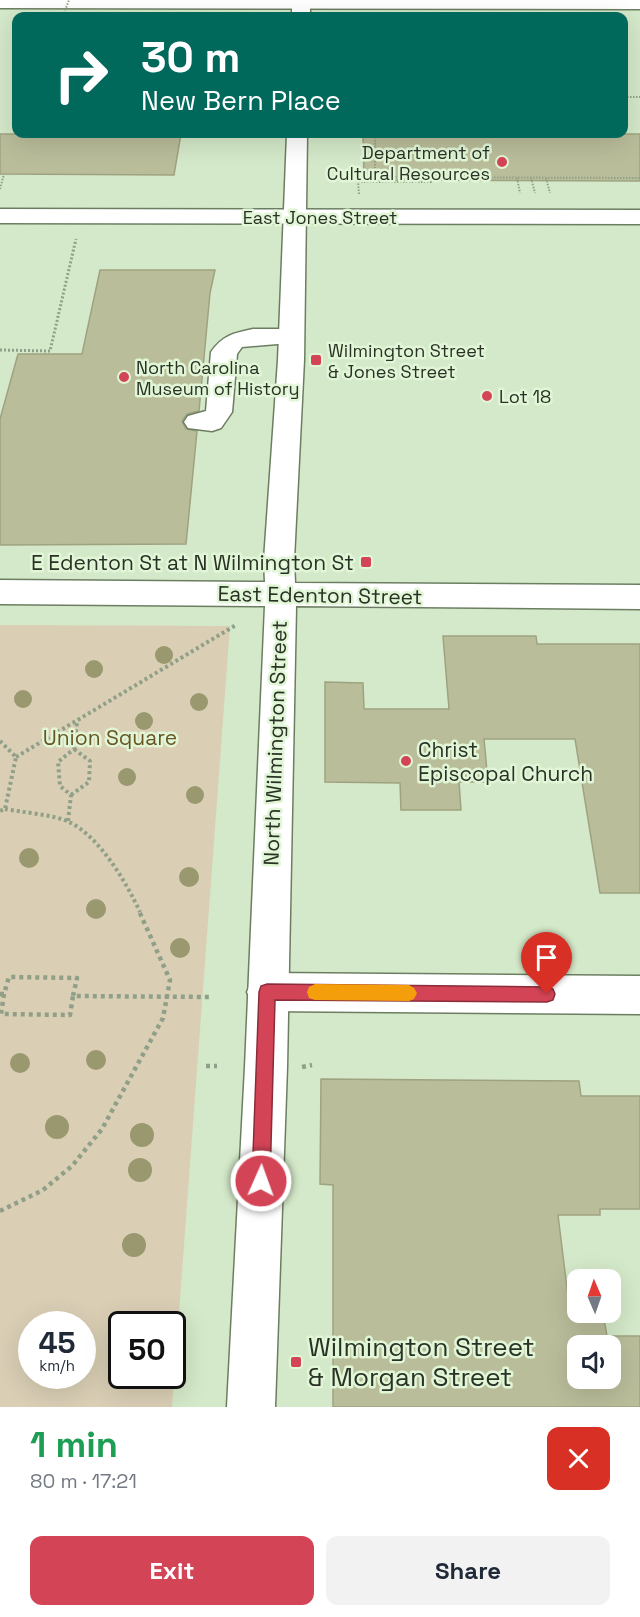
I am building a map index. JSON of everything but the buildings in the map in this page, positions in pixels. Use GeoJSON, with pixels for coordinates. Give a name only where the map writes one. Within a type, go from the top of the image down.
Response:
{"type":"FeatureCollection","features":[{"type":"Feature","properties":{"kind":"street"},"geometry":{"type":"LineString","coordinates":[[0,3],[63,6],[301,7],[537,2],[640,4]]}},
{"type":"Feature","properties":{"kind":"street","name":"North Wilmington Street"},"geometry":{"type":"LineString","coordinates":[[251,1407],[266,1067],[281,625],[280,532],[292,337],[297,138]]}},
{"type":"Feature","properties":{"kind":"street","name":"East Jones Street"},"geometry":{"type":"LineString","coordinates":[[0,216],[640,217]]}},
{"type":"Feature","properties":{"kind":"street"},"geometry":{"type":"LineString","coordinates":[[197,422],[212,422],[219,412],[224,352],[234,341],[253,337],[292,337]]}},
{"type":"Feature","properties":{"kind":"street","name":"East Edenton Street"},"geometry":{"type":"LineString","coordinates":[[0,592],[640,597]]}},
{"type":"Feature","properties":{"kind":"street"},"geometry":{"type":"LineString","coordinates":[[267,992],[640,995]]}},
{"type":"Feature","properties":{"kind":"path"},"geometry":{"type":"LineString","coordinates":[[375,138],[375,177],[640,178]]}},
{"type":"Feature","properties":{"kind":"path"},"geometry":{"type":"LineString","coordinates":[[0,189],[4,174]]}},
{"type":"Feature","properties":{"kind":"path"},"geometry":{"type":"LineString","coordinates":[[517,178],[521,200]]}},
{"type":"Feature","properties":{"kind":"path"},"geometry":{"type":"LineString","coordinates":[[531,178],[536,200]]}},
{"type":"Feature","properties":{"kind":"path"},"geometry":{"type":"LineString","coordinates":[[546,178],[552,200]]}},
{"type":"Feature","properties":{"kind":"path"},"geometry":{"type":"LineString","coordinates":[[360,200],[358,182],[431,182],[430,180]]}},
{"type":"Feature","properties":{"kind":"path"},"geometry":{"type":"LineString","coordinates":[[0,350],[50,351],[78,230]]}},
{"type":"Feature","properties":{"kind":"path"},"geometry":{"type":"LineString","coordinates":[[235,560],[245,560]]}},
{"type":"Feature","properties":{"kind":"path"},"geometry":{"type":"LineString","coordinates":[[0,1211],[43,1190],[72,1166],[102,1129],[128,1086],[163,1018],[170,980],[131,892],[94,840],[68,821],[2,810],[16,757],[234,625]]}},
{"type":"Feature","properties":{"kind":"path"},"geometry":{"type":"LineString","coordinates":[[71,795],[60,786],[58,762],[74,749],[77,721]]}},
{"type":"Feature","properties":{"kind":"path"},"geometry":{"type":"LineString","coordinates":[[0,741],[16,757]]}},
{"type":"Feature","properties":{"kind":"path"},"geometry":{"type":"LineString","coordinates":[[68,821],[71,795],[89,782],[90,760],[74,749]]}},
{"type":"Feature","properties":{"kind":"path"},"geometry":{"type":"LineString","coordinates":[[9,977],[77,978],[73,996],[70,1015],[1,1014],[2,994],[9,977]]}},
{"type":"Feature","properties":{"kind":"path"},"geometry":{"type":"LineString","coordinates":[[73,996],[211,997]]}},
{"type":"Feature","properties":{"kind":"path"},"geometry":{"type":"LineString","coordinates":[[206,1066],[217,1066]]}},
{"type":"Feature","properties":{"kind":"green space","name":"Union Square"},"geometry":{"type":"Polygon","coordinates":[[[0,625],[230,626],[179,1311],[108,1311],[108,1389],[173,1389],[172,1407],[0,1407],[0,625]]]}},
{"type":"Feature","properties":{"kind":"slow traffic"},"geometry":{"type":"LineString","coordinates":[[315,992],[409,993]]}},
{"type":"Feature","properties":{"kind":"place","name":"Department of Cultural Resources"},"geometry":{"type":"Point","coordinates":[502,162]}},
{"type":"Feature","properties":{"kind":"place","name":"Wilmington Street & Jones Street"},"geometry":{"type":"Point","coordinates":[316,360]}},
{"type":"Feature","properties":{"kind":"place","name":"North Carolina Museum of History"},"geometry":{"type":"Point","coordinates":[124,377]}},
{"type":"Feature","properties":{"kind":"place","name":"Lot 18"},"geometry":{"type":"Point","coordinates":[487,396]}},
{"type":"Feature","properties":{"kind":"place","name":"E Edenton St at N Wilmington St"},"geometry":{"type":"Point","coordinates":[366,562]}},
{"type":"Feature","properties":{"kind":"place","name":"Christ Episcopal Church"},"geometry":{"type":"Point","coordinates":[406,761]}},
{"type":"Feature","properties":{"kind":"place","name":"Wilmington Street & Morgan Street"},"geometry":{"type":"Point","coordinates":[296,1362]}},
{"type":"Feature","properties":{"kind":"route"},"geometry":{"type":"LineString","coordinates":[[261,1181],[267,992],[547,994]]}}]}
